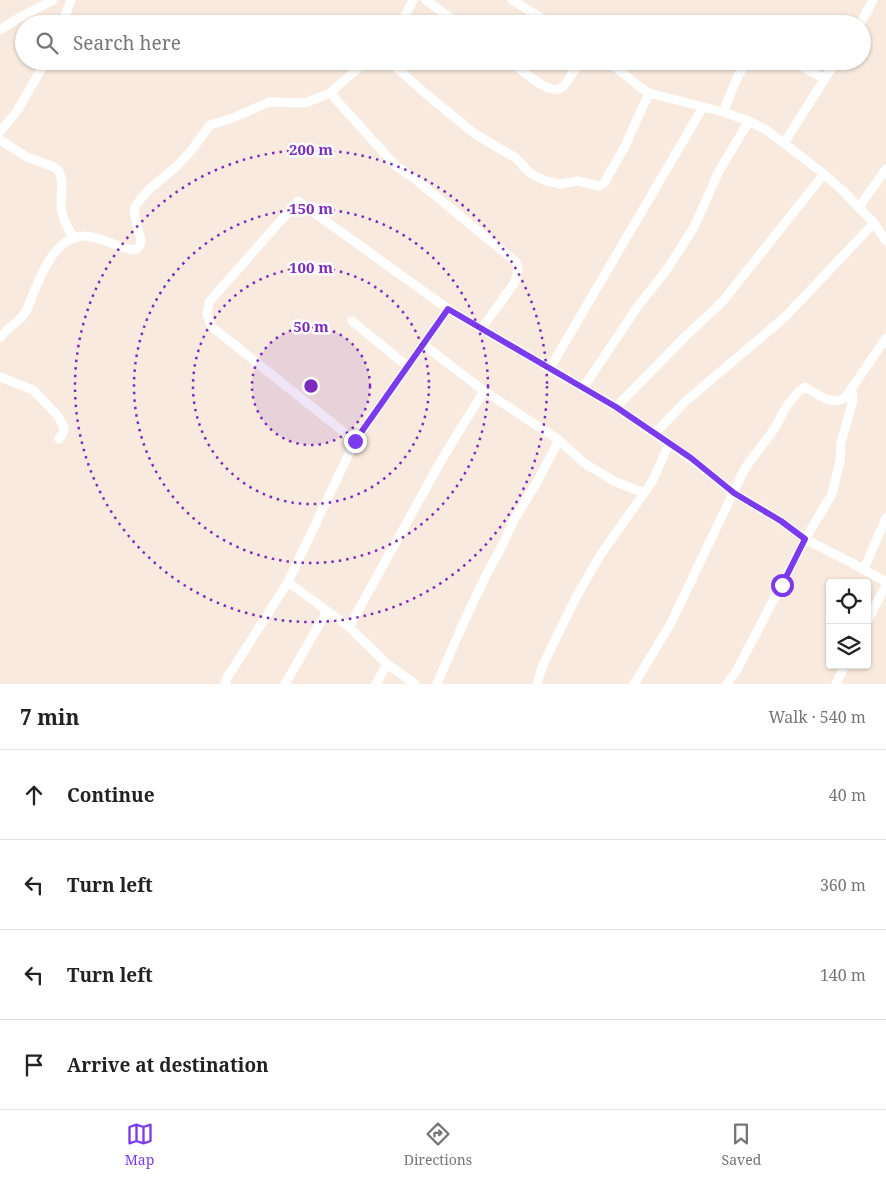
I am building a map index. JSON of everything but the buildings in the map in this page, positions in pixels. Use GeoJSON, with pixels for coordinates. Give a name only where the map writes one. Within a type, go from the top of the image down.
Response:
{"type":"FeatureCollection","features":[{"type":"Feature","properties":{"kind":"street"},"geometry":{"type":"LineString","coordinates":[[25,15],[53,0]]}},
{"type":"Feature","properties":{"kind":"street"},"geometry":{"type":"LineString","coordinates":[[65,15],[71,0]]}},
{"type":"Feature","properties":{"kind":"street"},"geometry":{"type":"LineString","coordinates":[[406,15],[413,0]]}},
{"type":"Feature","properties":{"kind":"street"},"geometry":{"type":"LineString","coordinates":[[426,0],[447,15]]}},
{"type":"Feature","properties":{"kind":"street"},"geometry":{"type":"LineString","coordinates":[[512,0],[536,15]]}},
{"type":"Feature","properties":{"kind":"street"},"geometry":{"type":"LineString","coordinates":[[865,15],[874,0]]}},
{"type":"Feature","properties":{"kind":"street"},"geometry":{"type":"LineString","coordinates":[[0,30],[15,20]]}},
{"type":"Feature","properties":{"kind":"street"},"geometry":{"type":"LineString","coordinates":[[0,132],[17,111],[41,70]]}},
{"type":"Feature","properties":{"kind":"street"},"geometry":{"type":"LineString","coordinates":[[0,338],[7,328],[24,315],[48,264],[59,247],[70,236],[93,237],[136,250],[141,241],[134,212],[136,205],[147,191],[176,167],[191,151],[210,124],[233,118],[269,102],[305,103],[330,92],[356,70]]}},
{"type":"Feature","properties":{"kind":"street"},"geometry":{"type":"LineString","coordinates":[[399,70],[475,134],[516,158],[531,174],[546,181],[561,184],[578,181],[599,186],[604,183],[624,148],[649,93]]}},
{"type":"Feature","properties":{"kind":"street"},"geometry":{"type":"LineString","coordinates":[[522,70],[547,89],[555,90],[562,87],[574,70]]}},
{"type":"Feature","properties":{"kind":"street"},"geometry":{"type":"LineString","coordinates":[[619,70],[649,93],[723,112],[749,121],[768,131],[824,174],[859,207],[886,241]]}},
{"type":"Feature","properties":{"kind":"street"},"geometry":{"type":"LineString","coordinates":[[723,112],[742,70]]}},
{"type":"Feature","properties":{"kind":"street"},"geometry":{"type":"LineString","coordinates":[[808,70],[825,79]]}},
{"type":"Feature","properties":{"kind":"street"},"geometry":{"type":"LineString","coordinates":[[784,143],[830,70]]}},
{"type":"Feature","properties":{"kind":"street"},"geometry":{"type":"LineString","coordinates":[[330,92],[396,166],[415,179],[516,262],[518,270],[515,282],[482,328]]}},
{"type":"Feature","properties":{"kind":"street"},"geometry":{"type":"LineString","coordinates":[[550,368],[702,107]]}},
{"type":"Feature","properties":{"kind":"street"},"geometry":{"type":"LineString","coordinates":[[583,388],[638,306],[668,268],[694,227],[719,171],[749,121]]}},
{"type":"Feature","properties":{"kind":"street"},"geometry":{"type":"LineString","coordinates":[[0,140],[27,157],[54,167],[59,171],[62,184],[62,209],[70,236]]}},
{"type":"Feature","properties":{"kind":"street"},"geometry":{"type":"LineString","coordinates":[[859,207],[886,169]]}},
{"type":"Feature","properties":{"kind":"street"},"geometry":{"type":"LineString","coordinates":[[616,407],[723,301],[824,174]]}},
{"type":"Feature","properties":{"kind":"street"},"geometry":{"type":"LineString","coordinates":[[355,441],[212,326],[207,316],[209,302],[298,201],[448,309],[616,407],[691,458],[734,493],[781,521],[805,539],[864,570],[886,584],[871,614]]}},
{"type":"Feature","properties":{"kind":"street"},"geometry":{"type":"LineString","coordinates":[[654,434],[687,400],[785,317],[874,224]]}},
{"type":"Feature","properties":{"kind":"street"},"geometry":{"type":"LineString","coordinates":[[226,684],[226,681],[288,582],[355,441],[448,309]]}},
{"type":"Feature","properties":{"kind":"street"},"geometry":{"type":"LineString","coordinates":[[352,321],[407,366]]}},
{"type":"Feature","properties":{"kind":"street"},"geometry":{"type":"LineString","coordinates":[[634,684],[671,623],[745,468],[775,428],[786,407],[799,391],[805,387],[830,402],[845,398],[886,338]]}},
{"type":"Feature","properties":{"kind":"street"},"geometry":{"type":"LineString","coordinates":[[424,345],[484,391],[559,440],[584,463],[614,481],[644,493]]}},
{"type":"Feature","properties":{"kind":"street"},"geometry":{"type":"LineString","coordinates":[[0,377],[33,390],[58,416],[64,427],[60,439]]}},
{"type":"Feature","properties":{"kind":"street"},"geometry":{"type":"LineString","coordinates":[[727,684],[737,670],[805,539],[832,494],[840,461],[841,443],[853,400],[852,389]]}},
{"type":"Feature","properties":{"kind":"street"},"geometry":{"type":"LineString","coordinates":[[349,626],[442,459],[484,391]]}},
{"type":"Feature","properties":{"kind":"street"},"geometry":{"type":"LineString","coordinates":[[437,684],[486,575],[502,548],[514,520],[559,440]]}},
{"type":"Feature","properties":{"kind":"street"},"geometry":{"type":"LineString","coordinates":[[537,684],[542,667],[574,599],[614,535],[652,482],[669,444]]}},
{"type":"Feature","properties":{"kind":"street"},"geometry":{"type":"LineString","coordinates":[[864,570],[886,518]]}},
{"type":"Feature","properties":{"kind":"street"},"geometry":{"type":"LineString","coordinates":[[288,582],[349,626],[386,664],[415,684]]}},
{"type":"Feature","properties":{"kind":"street"},"geometry":{"type":"LineString","coordinates":[[285,684],[327,611]]}},
{"type":"Feature","properties":{"kind":"street"},"geometry":{"type":"LineString","coordinates":[[376,684],[386,664]]}},
{"type":"Feature","properties":{"kind":"street"},"geometry":{"type":"LineString","coordinates":[[836,684],[843,669]]}},
{"type":"Feature","properties":{"kind":"route"},"geometry":{"type":"LineString","coordinates":[[355,441],[448,309],[616,407],[691,458],[734,493],[781,521],[805,539],[782,585]]}}]}
